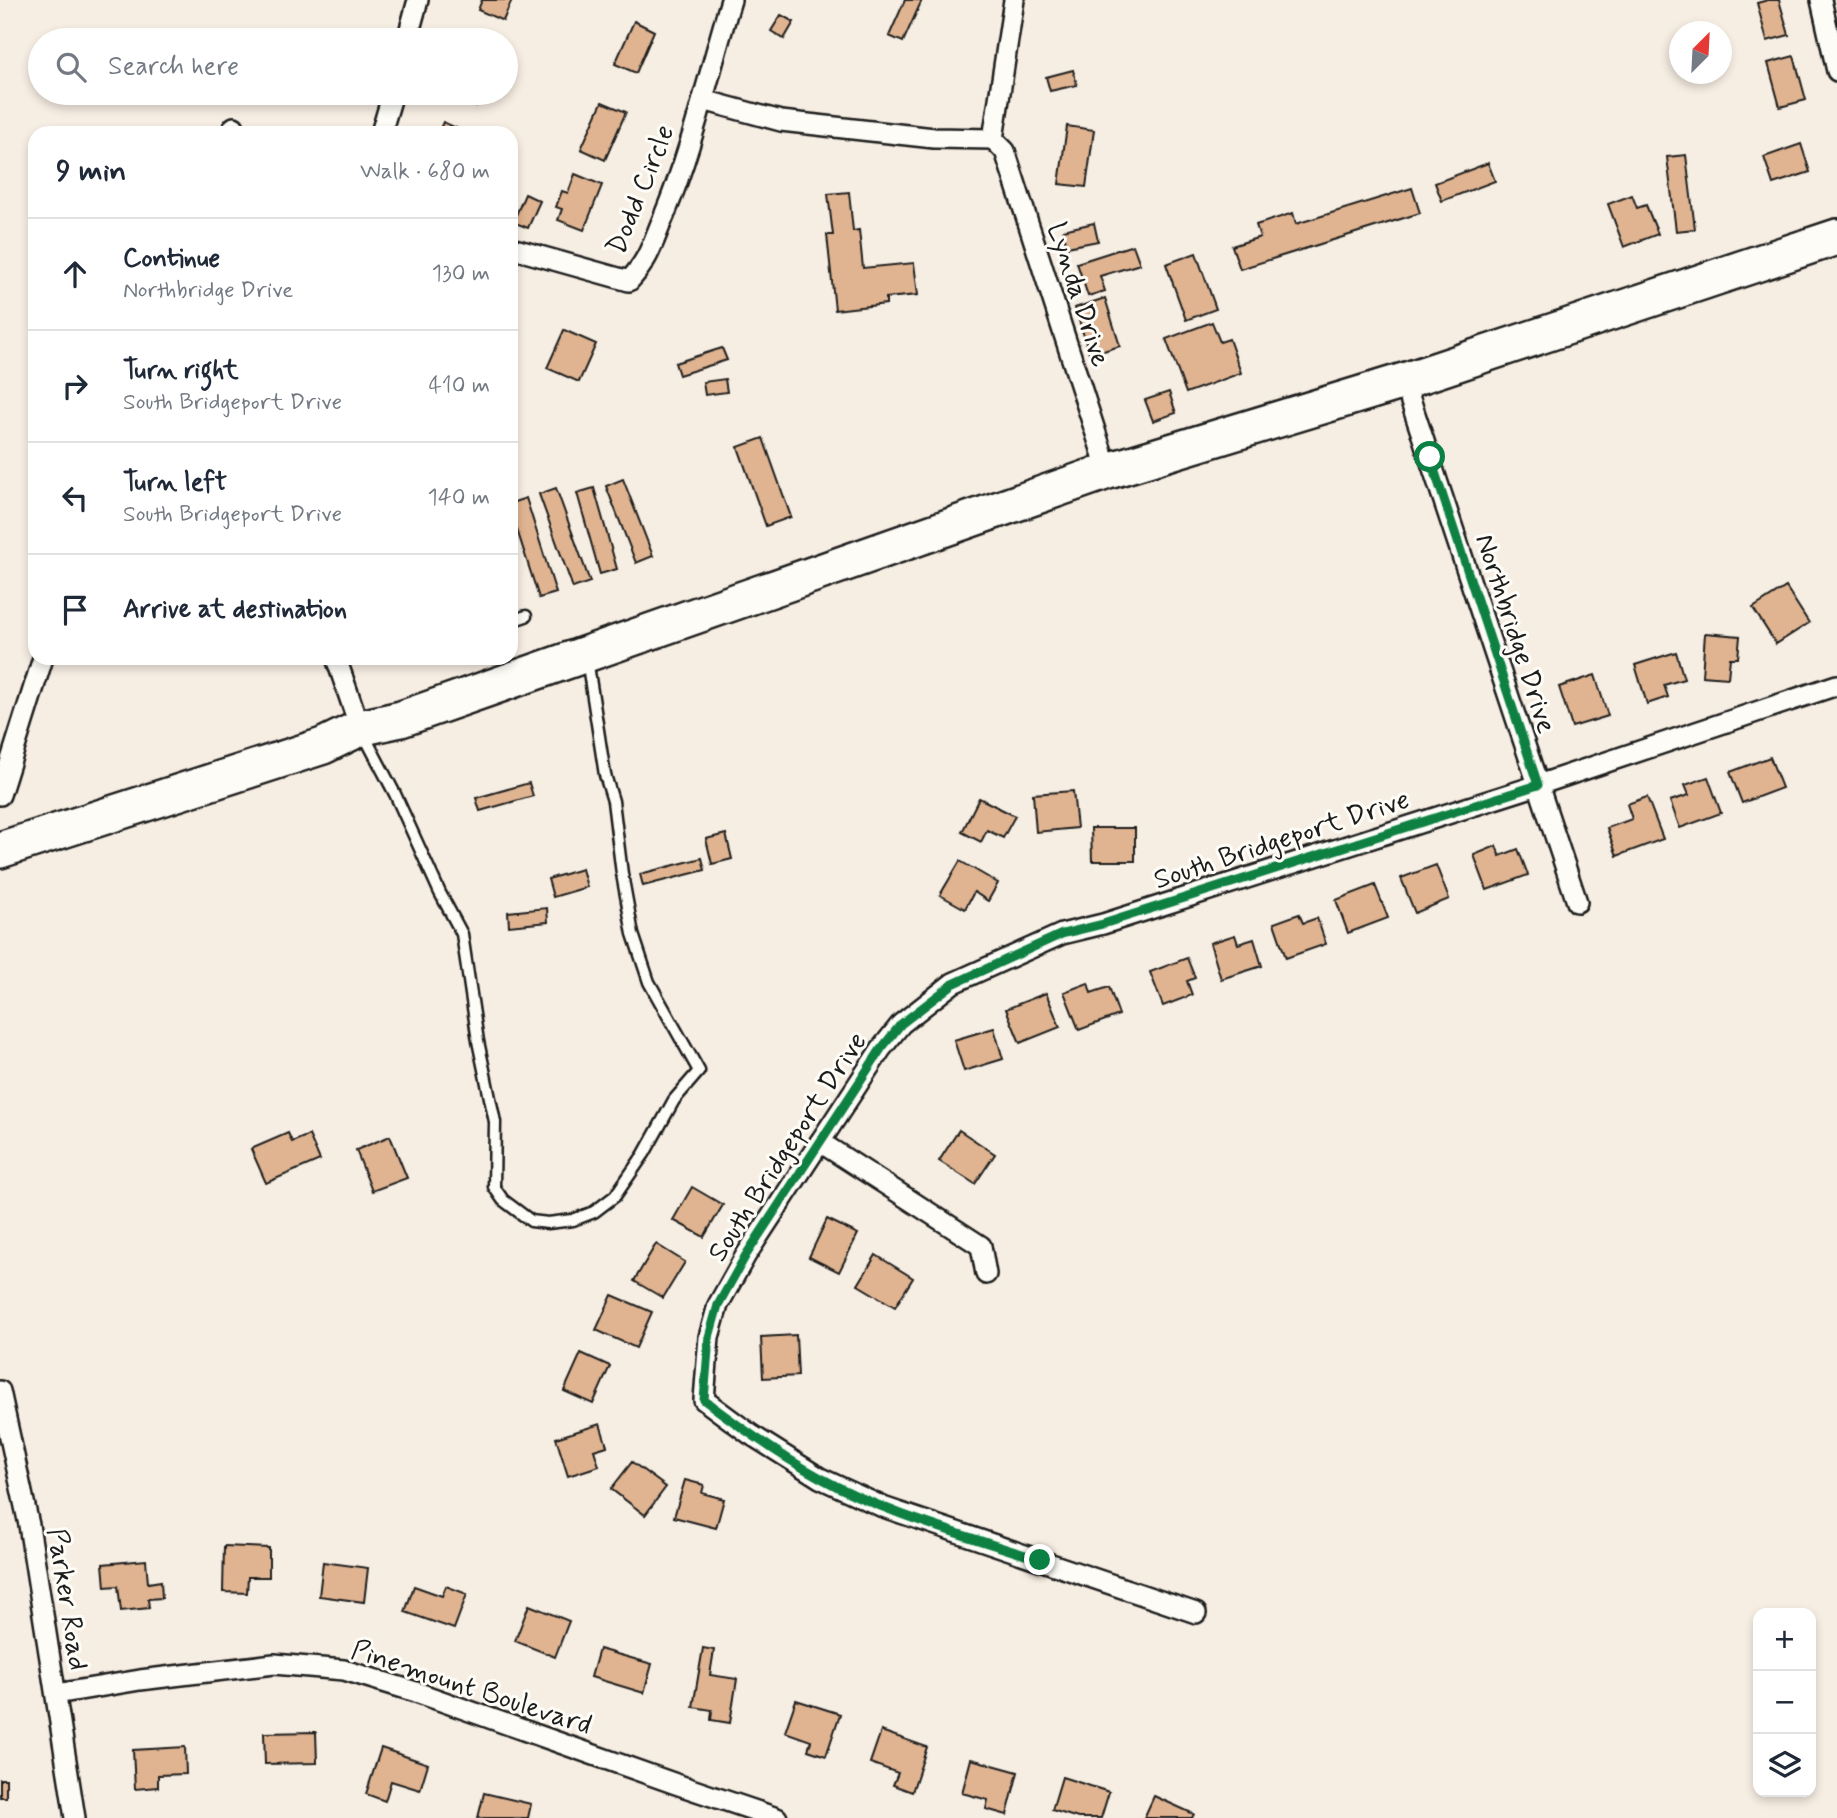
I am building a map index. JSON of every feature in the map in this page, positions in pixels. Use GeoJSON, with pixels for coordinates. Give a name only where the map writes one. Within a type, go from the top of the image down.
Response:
{"type":"FeatureCollection","features":[{"type":"Feature","properties":{"kind":"highway"},"geometry":{"type":"LineString","coordinates":[[0,850],[323,746],[360,728],[401,719],[1108,471],[1405,381],[1837,237]]}},
{"type":"Feature","properties":{"kind":"street","name":"Dodd Circle"},"geometry":{"type":"LineString","coordinates":[[518,250],[629,281],[645,263],[678,182],[731,0]]}},
{"type":"Feature","properties":{"kind":"street"},"geometry":{"type":"LineString","coordinates":[[704,100],[780,121],[934,138],[993,139],[1014,0]]}},
{"type":"Feature","properties":{"kind":"street"},"geometry":{"type":"LineString","coordinates":[[1821,0],[1837,71]]}},
{"type":"Feature","properties":{"kind":"street"},"geometry":{"type":"LineString","coordinates":[[410,28],[416,1]]}},
{"type":"Feature","properties":{"kind":"street"},"geometry":{"type":"LineString","coordinates":[[383,126],[389,105]]}},
{"type":"Feature","properties":{"kind":"street","name":"Lynda Drive"},"geometry":{"type":"LineString","coordinates":[[993,139],[1005,151],[1108,471]]}},
{"type":"Feature","properties":{"kind":"street","name":"Northbridge Drive"},"geometry":{"type":"LineString","coordinates":[[1405,381],[1577,902]]}},
{"type":"Feature","properties":{"kind":"street"},"geometry":{"type":"LineString","coordinates":[[0,794],[41,665]]}},
{"type":"Feature","properties":{"kind":"street"},"geometry":{"type":"LineString","coordinates":[[342,665],[360,728]]}},
{"type":"Feature","properties":{"kind":"street","name":"South Bridgeport Drive"},"geometry":{"type":"LineString","coordinates":[[1196,1613],[883,1507],[820,1478],[750,1434],[704,1400],[709,1337],[718,1305],[746,1255],[881,1049],[901,1024],[953,984],[1062,934],[1103,924],[1538,785],[1837,685]]}},
{"type":"Feature","properties":{"kind":"street"},"geometry":{"type":"LineString","coordinates":[[820,1142],[981,1246],[986,1274]]}},
{"type":"Feature","properties":{"kind":"street","name":"Parker Road"},"geometry":{"type":"LineString","coordinates":[[0,1391],[29,1525],[75,1818]]}},
{"type":"Feature","properties":{"kind":"street","name":"Pinemount Boulevard"},"geometry":{"type":"LineString","coordinates":[[56,1694],[141,1680],[274,1664],[344,1670],[416,1692],[777,1818]]}},
{"type":"Feature","properties":{"kind":"lane"},"geometry":{"type":"LineString","coordinates":[[518,619],[526,616]]}},
{"type":"Feature","properties":{"kind":"lane"},"geometry":{"type":"LineString","coordinates":[[360,728],[395,794],[440,893],[463,934],[478,1041],[495,1122],[494,1187],[503,1200],[531,1221],[548,1223],[573,1220],[594,1212],[615,1196],[650,1145],[674,1100],[699,1071],[649,982],[633,934],[587,654]]}},
{"type":"Feature","properties":{"kind":"building"},"geometry":{"type":"Polygon","coordinates":[[[482,0],[512,0],[503,21],[478,10],[482,0]]]}},
{"type":"Feature","properties":{"kind":"building"},"geometry":{"type":"Polygon","coordinates":[[[905,0],[922,0],[903,42],[889,36],[905,0]]]}},
{"type":"Feature","properties":{"kind":"building"},"geometry":{"type":"Polygon","coordinates":[[[1779,0],[1789,35],[1767,41],[1757,3],[1779,0]]]}},
{"type":"Feature","properties":{"kind":"building"},"geometry":{"type":"Polygon","coordinates":[[[781,15],[794,22],[784,39],[771,31],[781,15]]]}},
{"type":"Feature","properties":{"kind":"building"},"geometry":{"type":"Polygon","coordinates":[[[634,21],[654,31],[636,73],[615,64],[634,21]]]}},
{"type":"Feature","properties":{"kind":"building"},"geometry":{"type":"Polygon","coordinates":[[[1794,56],[1806,100],[1780,107],[1768,63],[1794,56]]]}},
{"type":"Feature","properties":{"kind":"building"},"geometry":{"type":"Polygon","coordinates":[[[1073,70],[1077,85],[1050,91],[1046,77],[1073,70]]]}},
{"type":"Feature","properties":{"kind":"building"},"geometry":{"type":"Polygon","coordinates":[[[602,102],[626,112],[605,160],[581,149],[602,102]]]}},
{"type":"Feature","properties":{"kind":"building"},"geometry":{"type":"Polygon","coordinates":[[[1067,126],[1094,130],[1086,187],[1059,184],[1067,126]]]}},
{"type":"Feature","properties":{"kind":"building"},"geometry":{"type":"Polygon","coordinates":[[[1801,144],[1810,172],[1773,184],[1764,157],[1801,144]]]}},
{"type":"Feature","properties":{"kind":"building"},"geometry":{"type":"Polygon","coordinates":[[[1686,155],[1695,229],[1676,231],[1667,157],[1686,155]]]}},
{"type":"Feature","properties":{"kind":"building"},"geometry":{"type":"Polygon","coordinates":[[[1488,163],[1495,181],[1442,201],[1435,183],[1488,163]]]}},
{"type":"Feature","properties":{"kind":"building"},"geometry":{"type":"Polygon","coordinates":[[[575,174],[602,185],[584,230],[558,220],[562,209],[556,207],[562,191],[568,193],[575,174]]]}},
{"type":"Feature","properties":{"kind":"building"},"geometry":{"type":"Polygon","coordinates":[[[1412,188],[1420,213],[1240,269],[1232,246],[1260,237],[1256,225],[1293,213],[1296,224],[1412,188]]]}},
{"type":"Feature","properties":{"kind":"building"},"geometry":{"type":"Polygon","coordinates":[[[849,192],[853,231],[859,230],[863,268],[914,263],[918,295],[886,298],[886,304],[835,310],[827,235],[833,235],[828,194],[849,192]]]}},
{"type":"Feature","properties":{"kind":"building"},"geometry":{"type":"Polygon","coordinates":[[[525,194],[540,201],[528,228],[518,224],[518,210],[525,194]]]}},
{"type":"Feature","properties":{"kind":"building"},"geometry":{"type":"Polygon","coordinates":[[[1632,195],[1637,208],[1646,205],[1658,234],[1624,247],[1608,204],[1632,195]]]}},
{"type":"Feature","properties":{"kind":"building"},"geometry":{"type":"Polygon","coordinates":[[[1094,223],[1098,241],[1067,247],[1063,230],[1094,223]]]}},
{"type":"Feature","properties":{"kind":"building"},"geometry":{"type":"Polygon","coordinates":[[[1133,245],[1140,264],[1100,276],[1105,291],[1088,296],[1077,263],[1133,245]]]}},
{"type":"Feature","properties":{"kind":"building"},"geometry":{"type":"Polygon","coordinates":[[[1196,253],[1216,309],[1186,320],[1166,264],[1196,253]]]}},
{"type":"Feature","properties":{"kind":"building"},"geometry":{"type":"Polygon","coordinates":[[[1105,298],[1120,346],[1090,355],[1075,308],[1105,298]]]}},
{"type":"Feature","properties":{"kind":"building"},"geometry":{"type":"Polygon","coordinates":[[[1212,322],[1220,342],[1229,339],[1241,373],[1186,393],[1166,339],[1212,322]]]}},
{"type":"Feature","properties":{"kind":"building"},"geometry":{"type":"Polygon","coordinates":[[[564,330],[596,344],[579,382],[547,368],[564,330]]]}},
{"type":"Feature","properties":{"kind":"building"},"geometry":{"type":"Polygon","coordinates":[[[722,348],[727,360],[679,375],[675,363],[722,348]]]}},
{"type":"Feature","properties":{"kind":"building"},"geometry":{"type":"Polygon","coordinates":[[[725,379],[727,392],[705,395],[703,382],[725,379]]]}},
{"type":"Feature","properties":{"kind":"building"},"geometry":{"type":"Polygon","coordinates":[[[1169,392],[1176,413],[1153,421],[1145,400],[1169,392]]]}},
{"type":"Feature","properties":{"kind":"building"},"geometry":{"type":"Polygon","coordinates":[[[763,438],[791,517],[766,526],[738,447],[763,438]]]}},
{"type":"Feature","properties":{"kind":"building"},"geometry":{"type":"Polygon","coordinates":[[[623,479],[653,556],[636,563],[606,486],[623,479]]]}},
{"type":"Feature","properties":{"kind":"building"},"geometry":{"type":"Polygon","coordinates":[[[556,488],[590,582],[573,588],[539,494],[556,488]]]}},
{"type":"Feature","properties":{"kind":"building"},"geometry":{"type":"Polygon","coordinates":[[[594,488],[617,569],[600,574],[577,493],[594,488]]]}},
{"type":"Feature","properties":{"kind":"building"},"geometry":{"type":"Polygon","coordinates":[[[526,498],[556,593],[539,598],[518,533],[518,501],[526,498]]]}},
{"type":"Feature","properties":{"kind":"building"},"geometry":{"type":"Polygon","coordinates":[[[1786,587],[1809,623],[1776,644],[1753,608],[1786,587]]]}},
{"type":"Feature","properties":{"kind":"building"},"geometry":{"type":"Polygon","coordinates":[[[1705,633],[1740,636],[1738,658],[1730,658],[1728,678],[1702,676],[1705,633]]]}},
{"type":"Feature","properties":{"kind":"building"},"geometry":{"type":"Polygon","coordinates":[[[1676,652],[1684,679],[1664,685],[1668,697],[1647,704],[1635,665],[1676,652]]]}},
{"type":"Feature","properties":{"kind":"building"},"geometry":{"type":"Polygon","coordinates":[[[1595,675],[1608,716],[1572,727],[1559,687],[1595,675]]]}},
{"type":"Feature","properties":{"kind":"building"},"geometry":{"type":"Polygon","coordinates":[[[1770,757],[1782,788],[1742,803],[1730,772],[1770,757]]]}},
{"type":"Feature","properties":{"kind":"building"},"geometry":{"type":"Polygon","coordinates":[[[1708,777],[1721,813],[1680,828],[1670,801],[1689,795],[1685,785],[1708,777]]]}},
{"type":"Feature","properties":{"kind":"building"},"geometry":{"type":"Polygon","coordinates":[[[529,783],[533,796],[480,811],[476,798],[529,783]]]}},
{"type":"Feature","properties":{"kind":"building"},"geometry":{"type":"Polygon","coordinates":[[[1073,791],[1077,828],[1036,832],[1033,794],[1073,791]]]}},
{"type":"Feature","properties":{"kind":"building"},"geometry":{"type":"Polygon","coordinates":[[[1647,797],[1663,839],[1617,856],[1607,828],[1632,819],[1627,804],[1647,797]]]}},
{"type":"Feature","properties":{"kind":"building"},"geometry":{"type":"Polygon","coordinates":[[[979,798],[1015,816],[1003,838],[987,830],[981,842],[962,832],[979,798]]]}},
{"type":"Feature","properties":{"kind":"building"},"geometry":{"type":"Polygon","coordinates":[[[1091,828],[1135,828],[1135,861],[1092,861],[1091,828]]]}},
{"type":"Feature","properties":{"kind":"building"},"geometry":{"type":"Polygon","coordinates":[[[726,834],[732,859],[712,864],[706,839],[726,834]]]}},
{"type":"Feature","properties":{"kind":"building"},"geometry":{"type":"Polygon","coordinates":[[[1496,846],[1500,856],[1518,849],[1528,875],[1487,890],[1474,855],[1496,846]]]}},
{"type":"Feature","properties":{"kind":"building"},"geometry":{"type":"Polygon","coordinates":[[[702,858],[705,870],[643,886],[640,874],[702,858]]]}},
{"type":"Feature","properties":{"kind":"building"},"geometry":{"type":"Polygon","coordinates":[[[960,861],[998,883],[988,901],[974,892],[965,909],[940,895],[960,861]]]}},
{"type":"Feature","properties":{"kind":"building"},"geometry":{"type":"Polygon","coordinates":[[[1436,865],[1449,899],[1415,913],[1401,878],[1436,865]]]}},
{"type":"Feature","properties":{"kind":"building"},"geometry":{"type":"Polygon","coordinates":[[[582,869],[587,887],[553,897],[548,879],[582,869]]]}},
{"type":"Feature","properties":{"kind":"building"},"geometry":{"type":"Polygon","coordinates":[[[1375,885],[1388,918],[1348,933],[1336,900],[1375,885]]]}},
{"type":"Feature","properties":{"kind":"building"},"geometry":{"type":"Polygon","coordinates":[[[547,908],[548,922],[509,926],[508,912],[547,908]]]}},
{"type":"Feature","properties":{"kind":"building"},"geometry":{"type":"Polygon","coordinates":[[[1299,914],[1303,923],[1317,918],[1326,944],[1286,958],[1274,923],[1299,914]]]}},
{"type":"Feature","properties":{"kind":"building"},"geometry":{"type":"Polygon","coordinates":[[[1235,935],[1238,944],[1254,939],[1262,966],[1221,979],[1210,943],[1235,935]]]}},
{"type":"Feature","properties":{"kind":"building"},"geometry":{"type":"Polygon","coordinates":[[[1187,958],[1195,978],[1187,981],[1192,995],[1163,1006],[1150,972],[1187,958]]]}},
{"type":"Feature","properties":{"kind":"building"},"geometry":{"type":"Polygon","coordinates":[[[1088,983],[1091,993],[1109,987],[1119,1015],[1079,1030],[1064,992],[1088,983]]]}},
{"type":"Feature","properties":{"kind":"building"},"geometry":{"type":"Polygon","coordinates":[[[1046,993],[1060,1027],[1020,1043],[1006,1009],[1046,993]]]}},
{"type":"Feature","properties":{"kind":"building"},"geometry":{"type":"Polygon","coordinates":[[[994,1028],[1003,1059],[964,1071],[954,1040],[994,1028]]]}},
{"type":"Feature","properties":{"kind":"building"},"geometry":{"type":"Polygon","coordinates":[[[959,1130],[995,1154],[975,1184],[939,1161],[959,1130]]]}},
{"type":"Feature","properties":{"kind":"building"},"geometry":{"type":"Polygon","coordinates":[[[288,1133],[292,1142],[309,1135],[320,1160],[266,1183],[251,1149],[288,1133]]]}},
{"type":"Feature","properties":{"kind":"building"},"geometry":{"type":"Polygon","coordinates":[[[390,1136],[407,1178],[372,1191],[356,1150],[390,1136]]]}},
{"type":"Feature","properties":{"kind":"building"},"geometry":{"type":"Polygon","coordinates":[[[692,1187],[723,1205],[704,1237],[673,1220],[692,1187]]]}},
{"type":"Feature","properties":{"kind":"building"},"geometry":{"type":"Polygon","coordinates":[[[827,1219],[858,1234],[839,1272],[809,1257],[827,1219]]]}},
{"type":"Feature","properties":{"kind":"building"},"geometry":{"type":"Polygon","coordinates":[[[656,1244],[685,1262],[663,1298],[634,1281],[656,1244]]]}},
{"type":"Feature","properties":{"kind":"building"},"geometry":{"type":"Polygon","coordinates":[[[876,1255],[913,1278],[895,1307],[858,1285],[876,1255]]]}},
{"type":"Feature","properties":{"kind":"building"},"geometry":{"type":"Polygon","coordinates":[[[612,1295],[652,1312],[636,1348],[596,1330],[612,1295]]]}},
{"type":"Feature","properties":{"kind":"building"},"geometry":{"type":"Polygon","coordinates":[[[796,1335],[798,1376],[763,1378],[761,1337],[796,1335]]]}},
{"type":"Feature","properties":{"kind":"building"},"geometry":{"type":"Polygon","coordinates":[[[581,1353],[610,1366],[593,1404],[564,1391],[581,1353]]]}},
{"type":"Feature","properties":{"kind":"building"},"geometry":{"type":"Polygon","coordinates":[[[600,1424],[607,1446],[594,1450],[599,1466],[568,1476],[556,1438],[600,1424]]]}},
{"type":"Feature","properties":{"kind":"building"},"geometry":{"type":"Polygon","coordinates":[[[632,1462],[666,1487],[645,1515],[611,1489],[632,1462]]]}},
{"type":"Feature","properties":{"kind":"building"},"geometry":{"type":"Polygon","coordinates":[[[685,1480],[704,1485],[702,1493],[724,1499],[716,1528],[674,1517],[685,1480]]]}},
{"type":"Feature","properties":{"kind":"building"},"geometry":{"type":"Polygon","coordinates":[[[224,1546],[269,1548],[269,1577],[248,1577],[247,1593],[223,1592],[224,1546]]]}},
{"type":"Feature","properties":{"kind":"building"},"geometry":{"type":"Polygon","coordinates":[[[146,1560],[148,1583],[161,1581],[162,1598],[148,1599],[149,1608],[121,1611],[118,1586],[105,1587],[103,1564],[146,1560]]]}},
{"type":"Feature","properties":{"kind":"building"},"geometry":{"type":"Polygon","coordinates":[[[323,1562],[368,1568],[364,1602],[319,1596],[323,1562]]]}},
{"type":"Feature","properties":{"kind":"building"},"geometry":{"type":"Polygon","coordinates":[[[414,1586],[442,1596],[446,1586],[467,1594],[454,1629],[405,1612],[414,1586]]]}},
{"type":"Feature","properties":{"kind":"building"},"geometry":{"type":"Polygon","coordinates":[[[529,1605],[569,1621],[555,1657],[515,1641],[529,1605]]]}},
{"type":"Feature","properties":{"kind":"building"},"geometry":{"type":"Polygon","coordinates":[[[703,1648],[714,1650],[710,1675],[737,1679],[730,1723],[711,1720],[712,1710],[693,1707],[703,1648]]]}},
{"type":"Feature","properties":{"kind":"building"},"geometry":{"type":"Polygon","coordinates":[[[599,1649],[652,1664],[644,1693],[591,1677],[599,1649]]]}},
{"type":"Feature","properties":{"kind":"building"},"geometry":{"type":"Polygon","coordinates":[[[796,1700],[840,1714],[826,1756],[808,1750],[811,1741],[785,1732],[796,1700]]]}},
{"type":"Feature","properties":{"kind":"building"},"geometry":{"type":"Polygon","coordinates":[[[881,1731],[927,1747],[912,1792],[893,1785],[898,1773],[870,1763],[881,1731]]]}},
{"type":"Feature","properties":{"kind":"building"},"geometry":{"type":"Polygon","coordinates":[[[316,1732],[317,1763],[265,1764],[264,1733],[316,1732]]]}},
{"type":"Feature","properties":{"kind":"building"},"geometry":{"type":"Polygon","coordinates":[[[185,1747],[186,1774],[158,1775],[158,1787],[135,1789],[133,1750],[185,1747]]]}},
{"type":"Feature","properties":{"kind":"building"},"geometry":{"type":"Polygon","coordinates":[[[381,1748],[428,1764],[420,1790],[391,1781],[385,1801],[366,1794],[381,1748]]]}},
{"type":"Feature","properties":{"kind":"building"},"geometry":{"type":"Polygon","coordinates":[[[971,1759],[1018,1772],[1007,1815],[986,1809],[988,1800],[962,1793],[971,1759]]]}},
{"type":"Feature","properties":{"kind":"building"},"geometry":{"type":"Polygon","coordinates":[[[1062,1777],[1109,1792],[1101,1818],[1078,1818],[1052,1810],[1062,1777]]]}},
{"type":"Feature","properties":{"kind":"building"},"geometry":{"type":"Polygon","coordinates":[[[0,1779],[6,1779],[6,1797],[0,1797],[0,1779]]]}},
{"type":"Feature","properties":{"kind":"building"},"geometry":{"type":"Polygon","coordinates":[[[484,1793],[531,1804],[528,1818],[478,1818],[484,1793]]]}},
{"type":"Feature","properties":{"kind":"building"},"geometry":{"type":"Polygon","coordinates":[[[1154,1796],[1194,1814],[1192,1818],[1144,1818],[1154,1796]]]}},
{"type":"Feature","properties":{"kind":"route"},"geometry":{"type":"LineString","coordinates":[[1040,1560],[883,1507],[820,1478],[750,1434],[704,1400],[709,1337],[718,1305],[746,1255],[881,1049],[901,1024],[953,984],[1062,934],[1103,924],[1538,785],[1430,457]]}}]}
